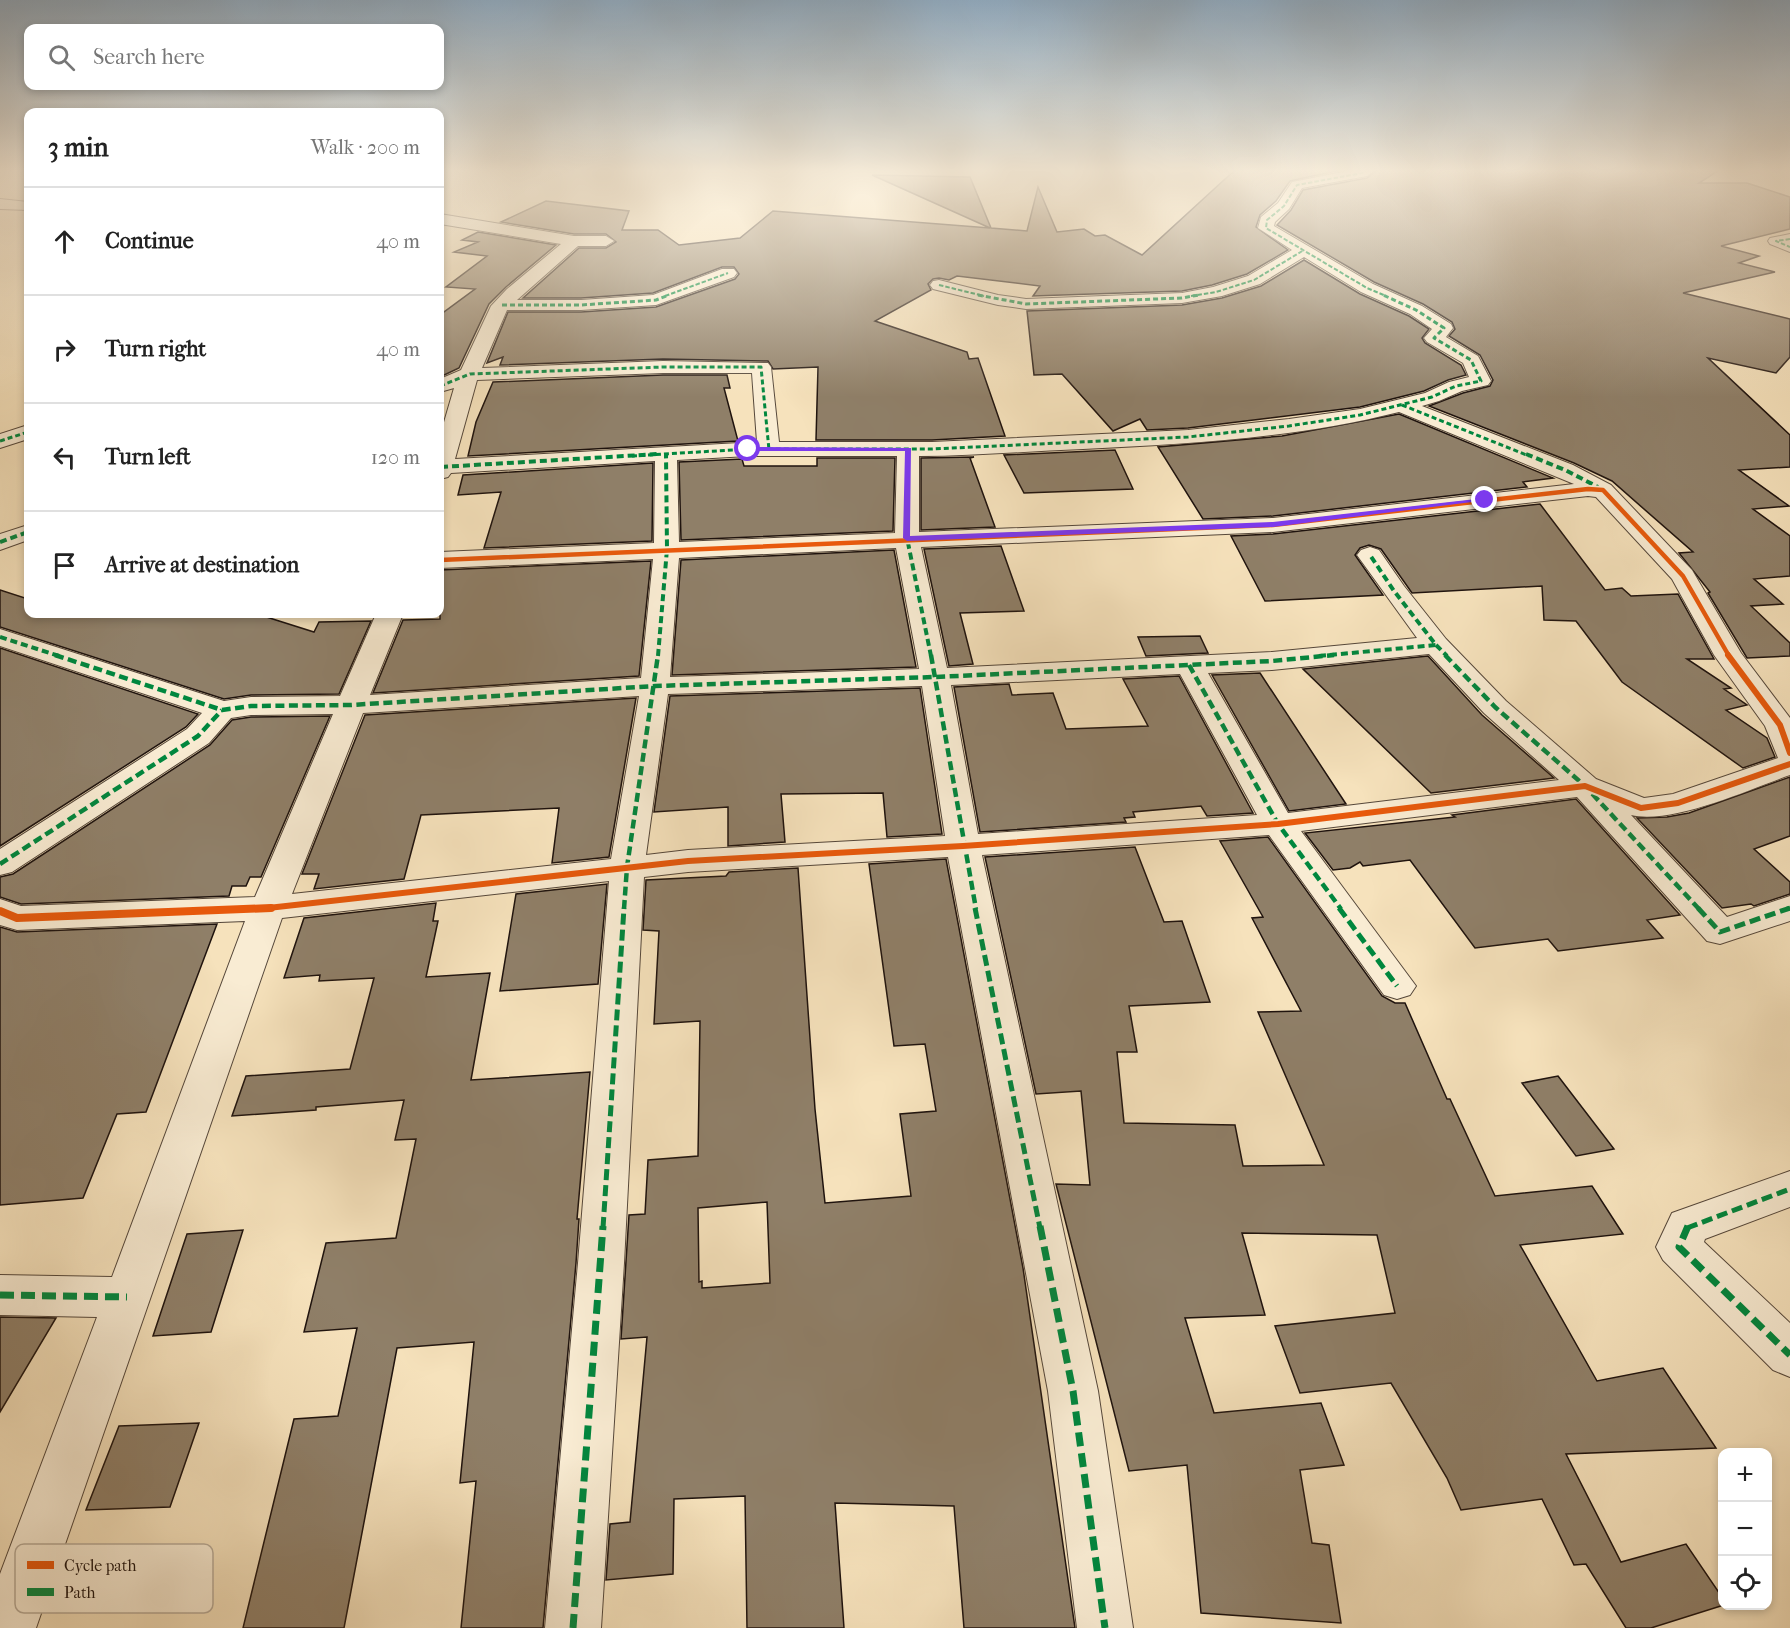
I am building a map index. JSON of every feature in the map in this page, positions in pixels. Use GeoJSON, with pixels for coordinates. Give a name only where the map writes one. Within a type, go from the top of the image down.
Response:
{"type":"FeatureCollection","features":[{"type":"Feature","properties":{"kind":"street"},"geometry":{"type":"LineString","coordinates":[[444,457],[470,374],[497,310],[513,293],[569,245]]}},
{"type":"Feature","properties":{"kind":"street"},"geometry":{"type":"LineString","coordinates":[[444,470],[666,454],[769,450],[909,449],[1188,437],[1289,426],[1360,414],[1401,405],[1481,381],[1471,360],[1434,338],[1444,328],[1416,310],[1367,288],[1295,245]]}},
{"type":"Feature","properties":{"kind":"street"},"geometry":{"type":"LineString","coordinates":[[939,285],[998,300],[1026,304],[1182,298],[1215,292],[1254,280],[1304,250]]}},
{"type":"Feature","properties":{"kind":"street"},"geometry":{"type":"LineString","coordinates":[[502,305],[581,305],[656,300],[728,273]]}},
{"type":"Feature","properties":{"kind":"street"},"geometry":{"type":"LineString","coordinates":[[444,384],[470,374],[663,367],[760,367],[769,450]]}},
{"type":"Feature","properties":{"kind":"street"},"geometry":{"type":"LineString","coordinates":[[1401,405],[1565,470],[1603,490],[1683,576],[1728,655],[1780,725],[1790,753]]}},
{"type":"Feature","properties":{"kind":"street"},"geometry":{"type":"LineString","coordinates":[[0,441],[24,433]]}},
{"type":"Feature","properties":{"kind":"street"},"geometry":{"type":"LineString","coordinates":[[909,449],[907,538],[935,677],[963,846],[1073,1391],[1105,1628]]}},
{"type":"Feature","properties":{"kind":"street"},"geometry":{"type":"LineString","coordinates":[[573,1628],[601,1263],[627,867],[655,686],[667,549],[666,454]]}},
{"type":"Feature","properties":{"kind":"street"},"geometry":{"type":"LineString","coordinates":[[444,560],[907,538],[1273,525],[1588,489],[1603,490]]}},
{"type":"Feature","properties":{"kind":"street"},"geometry":{"type":"LineString","coordinates":[[0,542],[24,533]]}},
{"type":"Feature","properties":{"kind":"street"},"geometry":{"type":"LineString","coordinates":[[1370,555],[1394,591],[1436,645],[1496,707],[1585,786],[1720,932],[1790,908]]}},
{"type":"Feature","properties":{"kind":"street"},"geometry":{"type":"LineString","coordinates":[[38,1544],[268,908],[387,618]]}},
{"type":"Feature","properties":{"kind":"street"},"geometry":{"type":"LineString","coordinates":[[0,637],[222,710],[251,706],[351,705],[655,686],[935,677],[1272,661],[1436,645]]}},
{"type":"Feature","properties":{"kind":"street"},"geometry":{"type":"LineString","coordinates":[[1189,665],[1278,824],[1397,986]]}},
{"type":"Feature","properties":{"kind":"street"},"geometry":{"type":"LineString","coordinates":[[0,864],[198,736],[222,710]]}},
{"type":"Feature","properties":{"kind":"street"},"geometry":{"type":"LineString","coordinates":[[0,911],[17,918],[268,908],[688,861],[963,846],[1278,824],[1585,786],[1641,808],[1678,803],[1790,764]]}},
{"type":"Feature","properties":{"kind":"street"},"geometry":{"type":"LineString","coordinates":[[1790,1189],[1688,1226],[1679,1247],[1790,1355]]}},
{"type":"Feature","properties":{"kind":"street"},"geometry":{"type":"LineString","coordinates":[[0,1295],[127,1297]]}},
{"type":"Feature","properties":{"kind":"street"},"geometry":{"type":"LineString","coordinates":[[8,1628],[15,1609]]}},
{"type":"Feature","properties":{"kind":"building"},"geometry":{"type":"Polygon","coordinates":[[[471,245],[556,245],[489,304],[459,368],[444,375],[444,312],[475,289],[446,287],[487,256],[454,252],[471,245]]]}},
{"type":"Feature","properties":{"kind":"building"},"geometry":{"type":"Polygon","coordinates":[[[611,245],[1123,245],[1142,255],[1153,245],[1281,245],[1288,250],[1247,274],[1182,291],[1033,296],[1040,286],[957,276],[949,280],[933,279],[928,284],[931,290],[875,321],[967,352],[969,359],[978,358],[1005,436],[932,440],[816,440],[818,367],[773,369],[768,361],[663,359],[500,365],[503,357],[487,363],[508,312],[581,312],[656,307],[735,279],[739,274],[734,267],[722,267],[653,293],[581,298],[523,298],[579,248],[606,248],[611,245]]]}},
{"type":"Feature","properties":{"kind":"building"},"geometry":{"type":"Polygon","coordinates":[[[1311,245],[1725,245],[1721,246],[1759,256],[1739,263],[1775,272],[1683,293],[1790,319],[1790,357],[1776,373],[1708,358],[1790,435],[1790,467],[1739,470],[1789,506],[1753,509],[1790,536],[1790,576],[1754,579],[1783,604],[1751,606],[1790,643],[1790,656],[1747,658],[1708,593],[1710,592],[1679,553],[1693,552],[1612,481],[1574,463],[1429,406],[1490,386],[1493,380],[1480,355],[1449,336],[1455,329],[1452,322],[1423,304],[1374,282],[1311,245]]]}},
{"type":"Feature","properties":{"kind":"building"},"geometry":{"type":"Polygon","coordinates":[[[1304,260],[1360,294],[1409,316],[1429,329],[1422,338],[1425,343],[1461,365],[1466,375],[1424,391],[1360,407],[1188,428],[1147,430],[1140,419],[1113,431],[1062,374],[1034,375],[1027,311],[1182,305],[1222,298],[1261,286],[1304,260]]]}},
{"type":"Feature","properties":{"kind":"building"},"geometry":{"type":"Polygon","coordinates":[[[663,375],[727,375],[730,388],[724,388],[738,441],[468,456],[476,422],[493,382],[663,375]]]}},
{"type":"Feature","properties":{"kind":"building"},"geometry":{"type":"Polygon","coordinates":[[[1399,414],[1553,478],[1523,482],[1527,487],[1273,516],[1203,519],[1158,447],[1282,436],[1399,414]]]}},
{"type":"Feature","properties":{"kind":"building"},"geometry":{"type":"Polygon","coordinates":[[[1115,450],[1133,489],[1024,493],[1004,455],[1115,450]]]}},
{"type":"Feature","properties":{"kind":"building"},"geometry":{"type":"Polygon","coordinates":[[[974,457],[970,458],[995,527],[921,530],[921,458],[974,457]]]}},
{"type":"Feature","properties":{"kind":"building"},"geometry":{"type":"Polygon","coordinates":[[[817,458],[895,458],[893,531],[681,540],[679,462],[742,459],[744,466],[817,466],[817,458]]]}},
{"type":"Feature","properties":{"kind":"building"},"geometry":{"type":"Polygon","coordinates":[[[653,463],[652,541],[484,548],[501,492],[458,495],[463,475],[653,463]]]}},
{"type":"Feature","properties":{"kind":"building"},"geometry":{"type":"Polygon","coordinates":[[[1540,504],[1605,590],[1622,588],[1631,596],[1678,594],[1714,659],[1687,659],[1731,688],[1724,689],[1747,705],[1726,710],[1767,738],[1775,757],[1743,768],[1622,682],[1576,621],[1544,620],[1542,586],[1412,593],[1381,549],[1369,545],[1360,548],[1355,555],[1383,595],[1265,601],[1231,536],[1273,534],[1540,504]]]}},
{"type":"Feature","properties":{"kind":"building"},"geometry":{"type":"Polygon","coordinates":[[[1001,546],[1024,611],[960,613],[973,664],[949,666],[924,549],[1001,546]]]}},
{"type":"Feature","properties":{"kind":"building"},"geometry":{"type":"Polygon","coordinates":[[[894,550],[916,667],[672,675],[681,560],[894,550]]]}},
{"type":"Feature","properties":{"kind":"building"},"geometry":{"type":"Polygon","coordinates":[[[651,561],[639,676],[373,693],[403,620],[444,618],[444,570],[651,561]]]}},
{"type":"Feature","properties":{"kind":"building"},"geometry":{"type":"Polygon","coordinates":[[[0,590],[24,598],[24,618],[270,618],[314,632],[319,622],[371,621],[339,694],[251,695],[224,699],[0,627],[0,590]]]}},
{"type":"Feature","properties":{"kind":"building"},"geometry":{"type":"Polygon","coordinates":[[[1200,636],[1208,653],[1146,656],[1138,637],[1200,636]]]}},
{"type":"Feature","properties":{"kind":"building"},"geometry":{"type":"Polygon","coordinates":[[[0,648],[198,714],[186,727],[0,846],[0,648]]]}},
{"type":"Feature","properties":{"kind":"building"},"geometry":{"type":"Polygon","coordinates":[[[1428,656],[1482,715],[1554,778],[1431,793],[1303,669],[1428,656]]]}},
{"type":"Feature","properties":{"kind":"building"},"geometry":{"type":"Polygon","coordinates":[[[1260,673],[1346,804],[1289,811],[1212,675],[1260,673]]]}},
{"type":"Feature","properties":{"kind":"building"},"geometry":{"type":"Polygon","coordinates":[[[1179,676],[1253,813],[1207,816],[1201,806],[1133,812],[1135,817],[1124,818],[1126,822],[980,832],[954,687],[1009,684],[1012,695],[1053,693],[1066,729],[1148,726],[1123,679],[1179,676]]]}},
{"type":"Feature","properties":{"kind":"building"},"geometry":{"type":"Polygon","coordinates":[[[920,688],[942,834],[887,837],[883,793],[781,794],[785,842],[728,846],[728,807],[654,812],[670,696],[920,688]]]}},
{"type":"Feature","properties":{"kind":"building"},"geometry":{"type":"Polygon","coordinates":[[[636,698],[609,857],[552,863],[559,808],[421,815],[404,879],[314,889],[319,874],[302,874],[365,715],[636,698]]]}},
{"type":"Feature","properties":{"kind":"building"},"geometry":{"type":"Polygon","coordinates":[[[330,716],[261,877],[250,877],[246,886],[232,886],[229,896],[21,904],[0,897],[0,877],[13,874],[210,745],[232,720],[251,717],[330,716]]]}},
{"type":"Feature","properties":{"kind":"building"},"geometry":{"type":"Polygon","coordinates":[[[1790,777],[1790,836],[1754,849],[1790,882],[1790,894],[1754,906],[1751,904],[1722,908],[1637,818],[1667,817],[1689,813],[1790,777]]]}},
{"type":"Feature","properties":{"kind":"building"},"geometry":{"type":"Polygon","coordinates":[[[1576,799],[1680,915],[1647,920],[1663,938],[1558,951],[1548,939],[1475,948],[1410,860],[1363,866],[1360,862],[1350,868],[1333,870],[1305,833],[1455,817],[1452,815],[1576,799]]]}},
{"type":"Feature","properties":{"kind":"building"},"geometry":{"type":"Polygon","coordinates":[[[1268,837],[1382,996],[1395,1003],[1405,1003],[1447,1099],[1450,1099],[1495,1196],[1592,1186],[1623,1234],[1520,1245],[1597,1381],[1663,1368],[1716,1448],[1566,1454],[1621,1562],[1686,1544],[1718,1591],[1718,1607],[1651,1628],[1626,1628],[1586,1564],[1574,1565],[1542,1499],[1461,1510],[1447,1478],[1391,1383],[1300,1393],[1275,1326],[1395,1313],[1377,1235],[1242,1233],[1265,1315],[1185,1318],[1214,1413],[1321,1403],[1344,1465],[1300,1470],[1312,1543],[1329,1545],[1341,1623],[1201,1613],[1187,1465],[1129,1471],[1056,1184],[1090,1185],[1081,1091],[1036,1094],[985,857],[1135,847],[1164,922],[1182,921],[1210,1002],[1129,1006],[1137,1052],[1117,1052],[1124,1123],[1235,1125],[1243,1166],[1324,1165],[1258,1012],[1301,1011],[1252,918],[1263,917],[1220,841],[1268,837]]]}},
{"type":"Feature","properties":{"kind":"building"},"geometry":{"type":"Polygon","coordinates":[[[946,859],[1023,1268],[1075,1628],[964,1628],[954,1506],[835,1503],[844,1628],[747,1628],[745,1496],[674,1499],[673,1574],[606,1580],[610,1524],[630,1522],[647,1337],[621,1339],[629,1215],[645,1214],[648,1160],[698,1156],[700,1021],[654,1024],[659,931],[643,930],[646,880],[726,876],[729,872],[798,868],[815,1109],[825,1203],[911,1196],[900,1114],[936,1111],[925,1044],[894,1046],[869,864],[946,859]],[[767,1202],[698,1208],[699,1282],[702,1281],[702,1288],[770,1283],[767,1202]]]}},
{"type":"Feature","properties":{"kind":"building"},"geometry":{"type":"Polygon","coordinates":[[[607,884],[598,984],[500,991],[516,894],[607,884]]]}},
{"type":"Feature","properties":{"kind":"building"},"geometry":{"type":"Polygon","coordinates":[[[436,903],[433,921],[438,921],[426,977],[490,973],[471,1080],[590,1072],[577,1219],[579,1219],[576,1263],[543,1628],[461,1628],[476,1481],[460,1483],[474,1342],[397,1348],[344,1628],[243,1628],[294,1419],[338,1416],[357,1328],[304,1332],[326,1243],[396,1238],[416,1139],[395,1140],[404,1100],[316,1107],[316,1110],[232,1116],[246,1076],[350,1069],[374,978],[319,981],[320,975],[284,978],[304,918],[436,903]]]}},
{"type":"Feature","properties":{"kind":"building"},"geometry":{"type":"Polygon","coordinates":[[[217,924],[146,1112],[117,1114],[83,1198],[0,1205],[0,927],[17,932],[217,924]]]}},
{"type":"Feature","properties":{"kind":"building"},"geometry":{"type":"Polygon","coordinates":[[[1558,1076],[1614,1149],[1576,1156],[1522,1083],[1558,1076]]]}},
{"type":"Feature","properties":{"kind":"building"},"geometry":{"type":"Polygon","coordinates":[[[243,1230],[211,1332],[153,1336],[187,1234],[243,1230]]]}},
{"type":"Feature","properties":{"kind":"building"},"geometry":{"type":"Polygon","coordinates":[[[0,1317],[56,1318],[0,1412],[0,1317]]]}},
{"type":"Feature","properties":{"kind":"building"},"geometry":{"type":"Polygon","coordinates":[[[199,1423],[170,1507],[86,1510],[119,1426],[199,1423]]]}},
{"type":"Feature","properties":{"kind":"marked path"},"geometry":{"type":"LineString","coordinates":[[444,467],[748,449],[932,449],[1188,437],[1289,426],[1360,415],[1432,397],[1456,386],[1481,381],[1471,360],[1434,338],[1444,328],[1416,310],[1367,288],[1295,245]]}},
{"type":"Feature","properties":{"kind":"marked path"},"geometry":{"type":"LineString","coordinates":[[1785,245],[1790,247]]}},
{"type":"Feature","properties":{"kind":"marked path"},"geometry":{"type":"LineString","coordinates":[[939,285],[998,300],[1026,304],[1182,298],[1216,292],[1254,280],[1304,250]]}},
{"type":"Feature","properties":{"kind":"marked path"},"geometry":{"type":"LineString","coordinates":[[502,305],[581,305],[656,300],[728,273]]}},
{"type":"Feature","properties":{"kind":"marked path"},"geometry":{"type":"LineString","coordinates":[[444,384],[470,374],[663,367],[761,367],[769,450]]}},
{"type":"Feature","properties":{"kind":"marked path"},"geometry":{"type":"LineString","coordinates":[[1402,405],[1565,470],[1598,487]]}},
{"type":"Feature","properties":{"kind":"marked path"},"geometry":{"type":"LineString","coordinates":[[0,441],[24,433]]}},
{"type":"Feature","properties":{"kind":"marked path"},"geometry":{"type":"LineString","coordinates":[[908,449],[907,538],[935,677],[963,846],[1073,1391],[1105,1628]]}},
{"type":"Feature","properties":{"kind":"marked path"},"geometry":{"type":"LineString","coordinates":[[573,1628],[601,1263],[627,867],[655,686],[667,549],[666,454]]}},
{"type":"Feature","properties":{"kind":"marked path"},"geometry":{"type":"LineString","coordinates":[[0,542],[24,533]]}},
{"type":"Feature","properties":{"kind":"marked path"},"geometry":{"type":"LineString","coordinates":[[0,637],[222,710],[251,706],[351,705],[655,686],[935,677],[1272,661],[1436,645],[1394,591],[1370,555]]}},
{"type":"Feature","properties":{"kind":"marked path"},"geometry":{"type":"LineString","coordinates":[[1436,645],[1495,707],[1585,786],[1720,932],[1790,908]]}},
{"type":"Feature","properties":{"kind":"marked path"},"geometry":{"type":"LineString","coordinates":[[1189,665],[1278,824],[1397,986]]}},
{"type":"Feature","properties":{"kind":"marked path"},"geometry":{"type":"LineString","coordinates":[[0,864],[198,736],[222,710]]}},
{"type":"Feature","properties":{"kind":"marked path"},"geometry":{"type":"LineString","coordinates":[[1790,1189],[1688,1226],[1679,1247],[1790,1355]]}},
{"type":"Feature","properties":{"kind":"marked path"},"geometry":{"type":"LineString","coordinates":[[0,1295],[127,1297]]}},
{"type":"Feature","properties":{"kind":"cycle path"},"geometry":{"type":"LineString","coordinates":[[444,560],[1273,525],[1588,489],[1603,490],[1683,576],[1728,655],[1780,725],[1790,753]]}},
{"type":"Feature","properties":{"kind":"cycle path"},"geometry":{"type":"LineString","coordinates":[[0,911],[17,918],[268,908],[688,861],[963,846],[1278,824],[1585,786],[1641,808],[1678,803],[1790,764]]}},
{"type":"Feature","properties":{"kind":"route"},"geometry":{"type":"LineString","coordinates":[[748,449],[794,451],[909,449],[907,538],[1273,525],[1485,500]]}}]}
